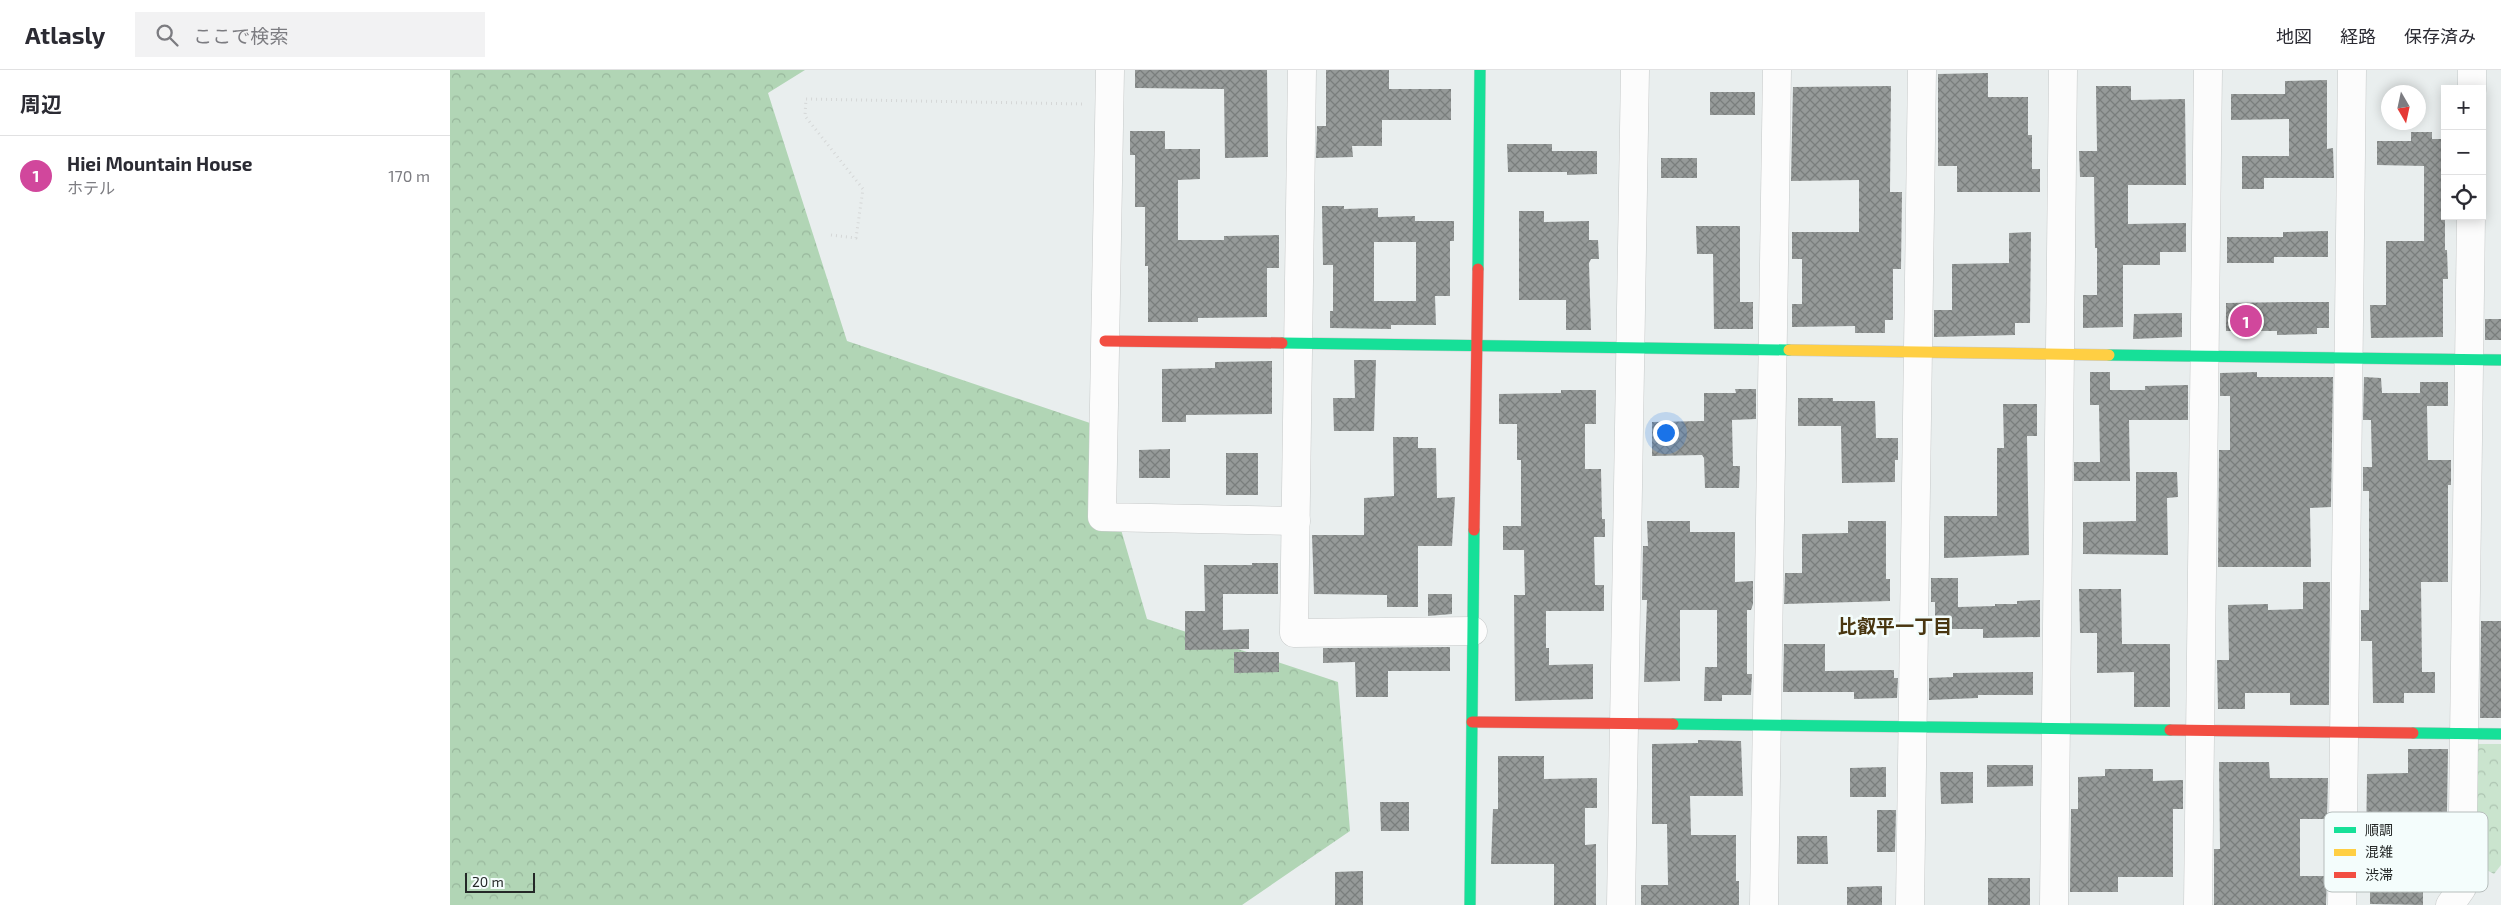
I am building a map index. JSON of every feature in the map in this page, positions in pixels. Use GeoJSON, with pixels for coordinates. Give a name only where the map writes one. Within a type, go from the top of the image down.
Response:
{"type":"FeatureCollection","features":[{"type":"Feature","properties":{"kind":"street"},"geometry":{"type":"LineString","coordinates":[[1110,70],[1102,517],[1296,521]]}},
{"type":"Feature","properties":{"kind":"street"},"geometry":{"type":"LineString","coordinates":[[1302,70],[1294,634],[1473,630]]}},
{"type":"Feature","properties":{"kind":"street"},"geometry":{"type":"LineString","coordinates":[[1470,905],[1480,70]]}},
{"type":"Feature","properties":{"kind":"street"},"geometry":{"type":"LineString","coordinates":[[1621,905],[1635,70]]}},
{"type":"Feature","properties":{"kind":"street"},"geometry":{"type":"LineString","coordinates":[[1764,905],[1776,70]]}},
{"type":"Feature","properties":{"kind":"street"},"geometry":{"type":"LineString","coordinates":[[1910,905],[1922,70]]}},
{"type":"Feature","properties":{"kind":"street"},"geometry":{"type":"LineString","coordinates":[[2054,905],[2063,70]]}},
{"type":"Feature","properties":{"kind":"street"},"geometry":{"type":"LineString","coordinates":[[2198,905],[2208,70]]}},
{"type":"Feature","properties":{"kind":"street"},"geometry":{"type":"LineString","coordinates":[[2343,812],[2352,70]]}},
{"type":"Feature","properties":{"kind":"street"},"geometry":{"type":"LineString","coordinates":[[2472,70],[2472,85]]}},
{"type":"Feature","properties":{"kind":"street"},"geometry":{"type":"LineString","coordinates":[[2463,812],[2470,220]]}},
{"type":"Feature","properties":{"kind":"street"},"geometry":{"type":"LineString","coordinates":[[1105,342],[2501,360]]}},
{"type":"Feature","properties":{"kind":"street"},"geometry":{"type":"LineString","coordinates":[[1472,722],[2501,734]]}},
{"type":"Feature","properties":{"kind":"street"},"geometry":{"type":"LineString","coordinates":[[2342,892],[2342,905]]}},
{"type":"Feature","properties":{"kind":"street"},"geometry":{"type":"LineString","coordinates":[[2450,905],[2459,892]]}},
{"type":"Feature","properties":{"kind":"path"},"geometry":{"type":"LineString","coordinates":[[831,235],[856,238],[863,190],[806,116],[806,99],[1109,104]]}},
{"type":"Feature","properties":{"kind":"green space"},"geometry":{"type":"Polygon","coordinates":[[[450,70],[805,70],[768,93],[847,341],[1090,423],[1147,619],[1338,682],[1350,831],[1242,905],[450,905],[450,70]]]}},
{"type":"Feature","properties":{"kind":"green space"},"geometry":{"type":"Polygon","coordinates":[[[2473,744],[2501,744],[2501,865],[2494,874],[2488,871],[2488,812],[2472,812],[2473,744]]]}},
{"type":"Feature","properties":{"kind":"building"},"geometry":{"type":"Polygon","coordinates":[[[1135,70],[1267,70],[1268,157],[1225,158],[1224,89],[1135,88],[1135,70]]]}},
{"type":"Feature","properties":{"kind":"building"},"geometry":{"type":"Polygon","coordinates":[[[1326,70],[1389,70],[1389,89],[1451,89],[1451,120],[1382,120],[1382,146],[1352,146],[1353,157],[1316,158],[1317,126],[1326,126],[1326,70]]]}},
{"type":"Feature","properties":{"kind":"building"},"geometry":{"type":"Polygon","coordinates":[[[1988,73],[1988,97],[2028,97],[2028,135],[2032,135],[2032,169],[2040,169],[2040,192],[1957,192],[1957,166],[1938,166],[1938,74],[1988,73]]]}},
{"type":"Feature","properties":{"kind":"building"},"geometry":{"type":"Polygon","coordinates":[[[2327,80],[2327,149],[2333,148],[2334,178],[2264,178],[2264,189],[2242,189],[2242,156],[2289,156],[2289,119],[2231,120],[2231,94],[2285,94],[2285,81],[2327,80]]]}},
{"type":"Feature","properties":{"kind":"building"},"geometry":{"type":"Polygon","coordinates":[[[1891,86],[1890,192],[1902,192],[1901,269],[1893,269],[1893,320],[1885,320],[1885,333],[1855,333],[1855,326],[1792,327],[1792,304],[1802,304],[1802,259],[1792,259],[1792,232],[1859,232],[1859,180],[1791,181],[1793,87],[1891,86]]]}},
{"type":"Feature","properties":{"kind":"building"},"geometry":{"type":"Polygon","coordinates":[[[2096,86],[2131,86],[2131,100],[2185,99],[2186,185],[2128,185],[2128,224],[2186,223],[2186,252],[2160,252],[2160,265],[2123,265],[2123,327],[2083,328],[2083,295],[2097,295],[2097,248],[2095,248],[2094,177],[2080,177],[2079,151],[2097,151],[2096,86]]]}},
{"type":"Feature","properties":{"kind":"building"},"geometry":{"type":"Polygon","coordinates":[[[1710,92],[1755,92],[1755,115],[1710,115],[1710,92]]]}},
{"type":"Feature","properties":{"kind":"building"},"geometry":{"type":"Polygon","coordinates":[[[1130,131],[1165,131],[1165,149],[1200,149],[1200,179],[1178,180],[1178,240],[1224,240],[1224,236],[1279,235],[1279,268],[1267,268],[1267,317],[1198,318],[1198,322],[1148,322],[1148,266],[1145,266],[1145,207],[1135,207],[1135,155],[1130,155],[1130,131]]]}},
{"type":"Feature","properties":{"kind":"building"},"geometry":{"type":"Polygon","coordinates":[[[2411,132],[2432,132],[2432,139],[2441,139],[2441,220],[2445,220],[2445,250],[2447,250],[2448,279],[2443,279],[2443,337],[2371,338],[2370,305],[2386,305],[2386,241],[2424,241],[2424,166],[2377,165],[2377,141],[2411,141],[2411,132]]]}},
{"type":"Feature","properties":{"kind":"building"},"geometry":{"type":"Polygon","coordinates":[[[1507,144],[1552,144],[1552,151],[1597,151],[1597,174],[1567,175],[1567,172],[1508,172],[1507,144]]]}},
{"type":"Feature","properties":{"kind":"building"},"geometry":{"type":"Polygon","coordinates":[[[1661,158],[1697,158],[1697,178],[1661,178],[1661,158]]]}},
{"type":"Feature","properties":{"kind":"building"},"geometry":{"type":"Polygon","coordinates":[[[1322,206],[1344,206],[1344,209],[1378,208],[1378,217],[1415,216],[1415,221],[1454,221],[1454,241],[1450,241],[1450,296],[1435,296],[1436,325],[1391,325],[1391,329],[1330,328],[1330,311],[1333,311],[1333,265],[1323,265],[1322,206]],[[1374,242],[1374,301],[1416,301],[1416,242],[1374,242]]]}},
{"type":"Feature","properties":{"kind":"building"},"geometry":{"type":"Polygon","coordinates":[[[1519,211],[1544,211],[1544,222],[1589,221],[1589,240],[1598,240],[1599,259],[1591,259],[1589,263],[1591,330],[1566,330],[1566,300],[1519,300],[1519,211]]]}},
{"type":"Feature","properties":{"kind":"building"},"geometry":{"type":"Polygon","coordinates":[[[1696,226],[1740,226],[1740,302],[1753,302],[1753,329],[1714,329],[1713,254],[1697,254],[1696,226]]]}},
{"type":"Feature","properties":{"kind":"building"},"geometry":{"type":"Polygon","coordinates":[[[2328,231],[2328,257],[2274,257],[2274,263],[2227,263],[2227,237],[2283,237],[2283,232],[2328,231]]]}},
{"type":"Feature","properties":{"kind":"building"},"geometry":{"type":"Polygon","coordinates":[[[2031,232],[2030,323],[2015,323],[2015,335],[1934,337],[1934,310],[1952,310],[1952,264],[2009,263],[2009,233],[2031,232]]]}},
{"type":"Feature","properties":{"kind":"building"},"geometry":{"type":"Polygon","coordinates":[[[2329,302],[2329,328],[2317,328],[2317,334],[2277,335],[2277,331],[2226,331],[2226,303],[2329,302]]]}},
{"type":"Feature","properties":{"kind":"building"},"geometry":{"type":"Polygon","coordinates":[[[2182,313],[2182,337],[2133,339],[2134,314],[2182,313]]]}},
{"type":"Feature","properties":{"kind":"building"},"geometry":{"type":"Polygon","coordinates":[[[2485,319],[2501,319],[2501,340],[2485,340],[2485,319]]]}},
{"type":"Feature","properties":{"kind":"building"},"geometry":{"type":"Polygon","coordinates":[[[1354,360],[1376,360],[1374,431],[1334,431],[1333,398],[1355,398],[1354,360]]]}},
{"type":"Feature","properties":{"kind":"building"},"geometry":{"type":"Polygon","coordinates":[[[1272,361],[1272,414],[1186,415],[1186,422],[1162,422],[1162,369],[1215,368],[1215,362],[1272,361]]]}},
{"type":"Feature","properties":{"kind":"building"},"geometry":{"type":"Polygon","coordinates":[[[2090,372],[2110,372],[2110,390],[2145,390],[2145,386],[2188,385],[2188,420],[2129,420],[2130,481],[2074,481],[2074,462],[2100,462],[2099,405],[2090,405],[2090,372]]]}},
{"type":"Feature","properties":{"kind":"building"},"geometry":{"type":"Polygon","coordinates":[[[2257,372],[2257,377],[2333,377],[2331,507],[2310,508],[2311,567],[2218,567],[2219,450],[2230,450],[2230,396],[2220,396],[2220,373],[2257,372]]]}},
{"type":"Feature","properties":{"kind":"building"},"geometry":{"type":"Polygon","coordinates":[[[2364,377],[2381,378],[2382,393],[2420,393],[2420,382],[2448,382],[2448,406],[2427,406],[2428,460],[2451,460],[2451,485],[2448,485],[2448,582],[2421,582],[2422,672],[2435,672],[2435,693],[2404,693],[2404,703],[2373,703],[2372,641],[2361,641],[2361,610],[2369,610],[2369,491],[2363,491],[2363,467],[2372,467],[2371,420],[2363,420],[2364,377]]]}},
{"type":"Feature","properties":{"kind":"building"},"geometry":{"type":"Polygon","coordinates":[[[1735,389],[1756,389],[1756,419],[1732,420],[1733,466],[1740,466],[1739,488],[1705,488],[1704,458],[1702,455],[1652,456],[1652,422],[1704,421],[1704,393],[1736,393],[1735,389]]]}},
{"type":"Feature","properties":{"kind":"building"},"geometry":{"type":"Polygon","coordinates":[[[1561,390],[1596,390],[1596,424],[1585,424],[1585,469],[1601,469],[1602,519],[1605,519],[1605,537],[1594,537],[1595,585],[1604,585],[1604,611],[1546,611],[1546,648],[1549,648],[1549,665],[1593,664],[1593,699],[1515,701],[1514,595],[1525,595],[1524,550],[1503,550],[1503,526],[1521,526],[1521,460],[1517,460],[1517,424],[1499,424],[1499,394],[1561,393],[1561,390]]]}},
{"type":"Feature","properties":{"kind":"building"},"geometry":{"type":"Polygon","coordinates":[[[1798,398],[1833,398],[1833,401],[1875,401],[1876,438],[1898,438],[1895,482],[1842,483],[1841,426],[1798,426],[1798,398]]]}},
{"type":"Feature","properties":{"kind":"building"},"geometry":{"type":"Polygon","coordinates":[[[2003,404],[2037,404],[2037,436],[2027,436],[2029,555],[1944,558],[1944,516],[1997,516],[1997,448],[2004,448],[2003,404]]]}},
{"type":"Feature","properties":{"kind":"building"},"geometry":{"type":"Polygon","coordinates":[[[1393,437],[1418,437],[1418,448],[1436,448],[1437,498],[1455,497],[1452,546],[1418,546],[1418,607],[1387,607],[1387,595],[1314,594],[1312,535],[1364,535],[1364,498],[1394,496],[1393,437]]]}},
{"type":"Feature","properties":{"kind":"building"},"geometry":{"type":"Polygon","coordinates":[[[1170,449],[1170,478],[1139,478],[1139,450],[1170,449]]]}},
{"type":"Feature","properties":{"kind":"building"},"geometry":{"type":"Polygon","coordinates":[[[1226,453],[1258,453],[1258,495],[1226,495],[1226,453]]]}},
{"type":"Feature","properties":{"kind":"building"},"geometry":{"type":"Polygon","coordinates":[[[2136,472],[2177,472],[2178,497],[2167,498],[2168,555],[2083,554],[2083,522],[2136,521],[2136,472]]]}},
{"type":"Feature","properties":{"kind":"building"},"geometry":{"type":"Polygon","coordinates":[[[1647,521],[1690,521],[1690,532],[1735,532],[1735,582],[1753,581],[1753,604],[1751,610],[1747,610],[1747,674],[1752,674],[1751,695],[1722,695],[1722,701],[1704,701],[1705,667],[1717,667],[1717,610],[1680,610],[1680,681],[1644,682],[1647,600],[1642,600],[1643,546],[1648,546],[1647,521]]]}},
{"type":"Feature","properties":{"kind":"building"},"geometry":{"type":"Polygon","coordinates":[[[1848,521],[1886,521],[1886,579],[1890,579],[1890,601],[1784,604],[1785,573],[1802,573],[1802,534],[1848,533],[1848,521]]]}},
{"type":"Feature","properties":{"kind":"building"},"geometry":{"type":"Polygon","coordinates":[[[1252,563],[1278,563],[1278,594],[1223,594],[1223,630],[1249,629],[1249,649],[1185,650],[1185,611],[1205,611],[1204,565],[1252,565],[1252,563]]]}},
{"type":"Feature","properties":{"kind":"building"},"geometry":{"type":"Polygon","coordinates":[[[1931,578],[1958,578],[1958,607],[1995,606],[1995,604],[2017,604],[2017,601],[2040,600],[2040,637],[1983,638],[1983,629],[1935,629],[1935,602],[1931,602],[1931,578]]]}},
{"type":"Feature","properties":{"kind":"building"},"geometry":{"type":"Polygon","coordinates":[[[2303,582],[2330,582],[2329,705],[2290,705],[2290,693],[2245,693],[2245,709],[2218,709],[2217,660],[2229,660],[2228,605],[2268,604],[2268,610],[2303,609],[2303,582]]]}},
{"type":"Feature","properties":{"kind":"building"},"geometry":{"type":"Polygon","coordinates":[[[2079,589],[2121,589],[2122,644],[2170,644],[2170,707],[2134,707],[2134,672],[2097,673],[2097,633],[2080,633],[2079,589]]]}},
{"type":"Feature","properties":{"kind":"building"},"geometry":{"type":"Polygon","coordinates":[[[1428,594],[1452,594],[1452,614],[1428,616],[1428,594]]]}},
{"type":"Feature","properties":{"kind":"building"},"geometry":{"type":"Polygon","coordinates":[[[2481,621],[2501,621],[2501,718],[2480,718],[2481,621]]]}},
{"type":"Feature","properties":{"kind":"building"},"geometry":{"type":"Polygon","coordinates":[[[1784,644],[1825,644],[1825,671],[1894,670],[1894,678],[1898,678],[1897,698],[1854,699],[1854,692],[1783,692],[1784,644]]]}},
{"type":"Feature","properties":{"kind":"building"},"geometry":{"type":"Polygon","coordinates":[[[1450,647],[1450,671],[1388,671],[1388,697],[1356,697],[1355,662],[1323,663],[1323,648],[1450,647]]]}},
{"type":"Feature","properties":{"kind":"building"},"geometry":{"type":"Polygon","coordinates":[[[1234,652],[1279,652],[1279,672],[1234,673],[1234,652]]]}},
{"type":"Feature","properties":{"kind":"building"},"geometry":{"type":"Polygon","coordinates":[[[2033,672],[2033,695],[1978,695],[1978,698],[1929,700],[1929,678],[1953,677],[1953,673],[2033,672]]]}},
{"type":"Feature","properties":{"kind":"building"},"geometry":{"type":"Polygon","coordinates":[[[1698,740],[1741,741],[1743,796],[1690,796],[1691,835],[1736,835],[1736,881],[1739,881],[1739,905],[1641,905],[1641,885],[1668,885],[1667,824],[1652,824],[1652,744],[1698,743],[1698,740]]]}},
{"type":"Feature","properties":{"kind":"building"},"geometry":{"type":"Polygon","coordinates":[[[2408,749],[2448,749],[2447,812],[2366,812],[2367,774],[2408,773],[2408,749]]]}},
{"type":"Feature","properties":{"kind":"building"},"geometry":{"type":"Polygon","coordinates":[[[1498,756],[1544,756],[1544,779],[1597,778],[1597,808],[1585,808],[1585,845],[1596,844],[1596,905],[1554,905],[1554,864],[1491,864],[1493,809],[1498,809],[1498,756]]]}},
{"type":"Feature","properties":{"kind":"building"},"geometry":{"type":"Polygon","coordinates":[[[2219,762],[2269,762],[2270,778],[2328,778],[2327,812],[2324,812],[2324,819],[2300,819],[2300,876],[2324,876],[2326,905],[2214,905],[2214,849],[2220,849],[2219,762]]]}},
{"type":"Feature","properties":{"kind":"building"},"geometry":{"type":"Polygon","coordinates":[[[1987,765],[2033,765],[2033,786],[1987,787],[1987,765]]]}},
{"type":"Feature","properties":{"kind":"building"},"geometry":{"type":"Polygon","coordinates":[[[1886,767],[1886,797],[1850,797],[1850,768],[1886,767]]]}},
{"type":"Feature","properties":{"kind":"building"},"geometry":{"type":"Polygon","coordinates":[[[2105,769],[2153,769],[2153,781],[2183,780],[2183,809],[2173,809],[2173,877],[2118,877],[2118,892],[2070,892],[2071,809],[2078,809],[2078,777],[2105,776],[2105,769]]]}},
{"type":"Feature","properties":{"kind":"building"},"geometry":{"type":"Polygon","coordinates":[[[1940,772],[1973,772],[1973,803],[1941,804],[1940,772]]]}},
{"type":"Feature","properties":{"kind":"building"},"geometry":{"type":"Polygon","coordinates":[[[1380,802],[1409,802],[1409,831],[1381,831],[1380,802]]]}},
{"type":"Feature","properties":{"kind":"building"},"geometry":{"type":"Polygon","coordinates":[[[1877,810],[1896,810],[1895,852],[1877,852],[1877,810]]]}},
{"type":"Feature","properties":{"kind":"building"},"geometry":{"type":"Polygon","coordinates":[[[1797,836],[1827,836],[1828,864],[1797,864],[1797,836]]]}},
{"type":"Feature","properties":{"kind":"building"},"geometry":{"type":"Polygon","coordinates":[[[1363,871],[1363,905],[1335,905],[1335,872],[1363,871]]]}},
{"type":"Feature","properties":{"kind":"building"},"geometry":{"type":"Polygon","coordinates":[[[1988,878],[2030,878],[2030,905],[1988,905],[1988,878]]]}},
{"type":"Feature","properties":{"kind":"building"},"geometry":{"type":"Polygon","coordinates":[[[1882,886],[1882,905],[1847,905],[1847,887],[1882,886]]]}},
{"type":"Feature","properties":{"kind":"building"},"geometry":{"type":"Polygon","coordinates":[[[2370,892],[2423,892],[2423,905],[2370,904],[2370,892]]]}},
{"type":"Feature","properties":{"kind":"traffic: fast"},"geometry":{"type":"LineString","coordinates":[[1478,269],[1480,70]]}},
{"type":"Feature","properties":{"kind":"traffic: fast"},"geometry":{"type":"LineString","coordinates":[[1282,343],[1789,350]]}},
{"type":"Feature","properties":{"kind":"traffic: fast"},"geometry":{"type":"LineString","coordinates":[[2109,355],[2501,360]]}},
{"type":"Feature","properties":{"kind":"traffic: fast"},"geometry":{"type":"LineString","coordinates":[[1470,905],[1474,530]]}},
{"type":"Feature","properties":{"kind":"traffic: fast"},"geometry":{"type":"LineString","coordinates":[[1673,724],[2170,730]]}},
{"type":"Feature","properties":{"kind":"traffic: fast"},"geometry":{"type":"LineString","coordinates":[[2413,733],[2501,734]]}},
{"type":"Feature","properties":{"kind":"traffic: slow"},"geometry":{"type":"LineString","coordinates":[[1789,350],[2109,355]]}},
{"type":"Feature","properties":{"kind":"traffic: jam"},"geometry":{"type":"LineString","coordinates":[[1474,530],[1478,269]]}},
{"type":"Feature","properties":{"kind":"traffic: jam"},"geometry":{"type":"LineString","coordinates":[[1105,341],[1282,343]]}},
{"type":"Feature","properties":{"kind":"traffic: jam"},"geometry":{"type":"LineString","coordinates":[[1472,722],[1673,724]]}},
{"type":"Feature","properties":{"kind":"traffic: jam"},"geometry":{"type":"LineString","coordinates":[[2170,730],[2413,733]]}},
{"type":"Feature","properties":{"kind":"place","name":"Hiei Mountain House"},"geometry":{"type":"Point","coordinates":[2246,321]}},
{"type":"Feature","properties":{"kind":"district","name":"比叡平一丁目"},"geometry":{"type":"Point","coordinates":[1895,625]}}]}
